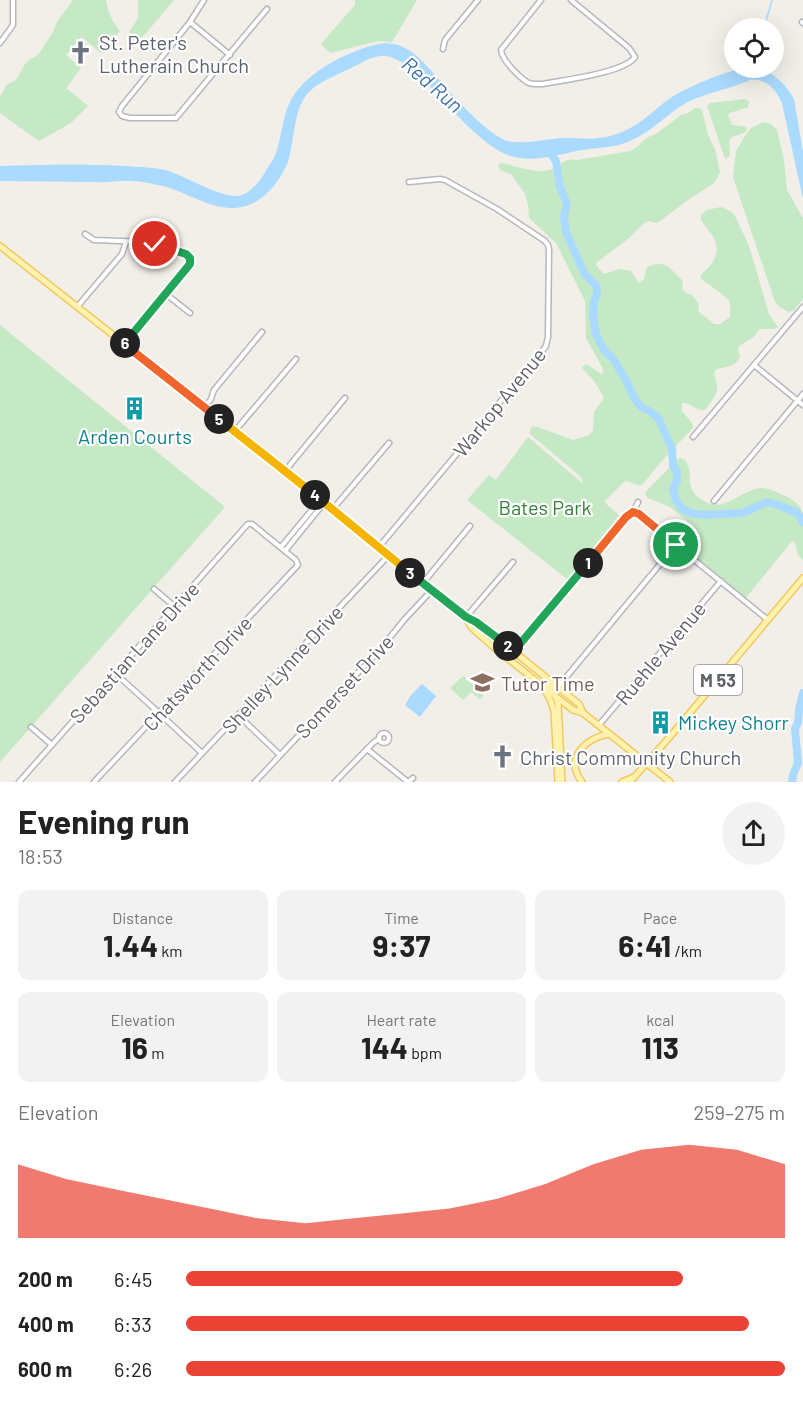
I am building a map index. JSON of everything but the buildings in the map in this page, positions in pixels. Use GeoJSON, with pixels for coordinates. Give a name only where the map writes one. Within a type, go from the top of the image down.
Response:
{"type":"FeatureCollection","features":[{"type":"Feature","properties":{"kind":"main road"},"geometry":{"type":"LineString","coordinates":[[0,246],[236,431],[466,617],[514,651],[579,704],[583,713]]}},
{"type":"Feature","properties":{"kind":"main road","name":"M 53"},"geometry":{"type":"LineString","coordinates":[[630,782],[803,578]]}},
{"type":"Feature","properties":{"kind":"main road"},"geometry":{"type":"LineString","coordinates":[[466,617],[472,628],[557,698],[573,710],[583,713],[670,782]]}},
{"type":"Feature","properties":{"kind":"main road"},"geometry":{"type":"LineString","coordinates":[[539,672],[557,698],[560,782]]}},
{"type":"Feature","properties":{"kind":"main road"},"geometry":{"type":"LineString","coordinates":[[541,685],[554,711],[560,782]]}},
{"type":"Feature","properties":{"kind":"main road"},"geometry":{"type":"LineString","coordinates":[[582,782],[575,769],[578,753],[595,738],[609,734]]}},
{"type":"Feature","properties":{"kind":"main road"},"geometry":{"type":"LineString","coordinates":[[621,782],[636,776]]}},
{"type":"Feature","properties":{"kind":"street"},"geometry":{"type":"LineString","coordinates":[[0,43],[13,25],[13,0]]}},
{"type":"Feature","properties":{"kind":"street"},"geometry":{"type":"LineString","coordinates":[[204,0],[190,22],[122,106],[119,112],[122,116],[176,118],[267,9]]}},
{"type":"Feature","properties":{"kind":"street"},"geometry":{"type":"LineString","coordinates":[[443,49],[445,40],[478,0]]}},
{"type":"Feature","properties":{"kind":"street"},"geometry":{"type":"LineString","coordinates":[[542,0],[503,46],[501,54],[527,82],[538,84],[620,68],[631,62],[635,57],[629,48],[571,0]]}},
{"type":"Feature","properties":{"kind":"street"},"geometry":{"type":"LineString","coordinates":[[190,22],[230,55]]}},
{"type":"Feature","properties":{"kind":"street","name":"Warkop Avenue"},"geometry":{"type":"LineString","coordinates":[[379,547],[540,354],[546,346],[548,337],[549,249],[545,241],[497,209],[445,180],[409,182]]}},
{"type":"Feature","properties":{"kind":"street"},"geometry":{"type":"LineString","coordinates":[[85,234],[94,240],[150,243],[186,254],[190,259],[189,266],[124,344]]}},
{"type":"Feature","properties":{"kind":"street"},"geometry":{"type":"LineString","coordinates":[[77,307],[122,254],[126,242]]}},
{"type":"Feature","properties":{"kind":"street"},"geometry":{"type":"LineString","coordinates":[[166,294],[190,313]]}},
{"type":"Feature","properties":{"kind":"street"},"geometry":{"type":"LineString","coordinates":[[693,437],[803,307]]}},
{"type":"Feature","properties":{"kind":"street"},"geometry":{"type":"LineString","coordinates":[[205,407],[214,390],[262,332]]}},
{"type":"Feature","properties":{"kind":"street"},"geometry":{"type":"LineString","coordinates":[[236,431],[296,359]]}},
{"type":"Feature","properties":{"kind":"street"},"geometry":{"type":"LineString","coordinates":[[754,365],[803,405]]}},
{"type":"Feature","properties":{"kind":"street"},"geometry":{"type":"LineString","coordinates":[[714,501],[803,394]]}},
{"type":"Feature","properties":{"kind":"street"},"geometry":{"type":"LineString","coordinates":[[285,471],[345,398]]}},
{"type":"Feature","properties":{"kind":"street"},"geometry":{"type":"LineString","coordinates":[[332,510],[389,443]]}},
{"type":"Feature","properties":{"kind":"street"},"geometry":{"type":"LineString","coordinates":[[322,501],[285,551],[281,547],[322,501]]}},
{"type":"Feature","properties":{"kind":"street"},"geometry":{"type":"LineString","coordinates":[[514,651],[626,517],[633,512],[638,502]]}},
{"type":"Feature","properties":{"kind":"street"},"geometry":{"type":"LineString","coordinates":[[633,512],[639,514],[768,620]]}},
{"type":"Feature","properties":{"kind":"street","name":"Sebastian Lane Drive"},"geometry":{"type":"LineString","coordinates":[[20,782],[246,526],[253,525],[281,547]]}},
{"type":"Feature","properties":{"kind":"street"},"geometry":{"type":"LineString","coordinates":[[423,583],[470,526]]}},
{"type":"Feature","properties":{"kind":"street"},"geometry":{"type":"LineString","coordinates":[[558,687],[676,545]]}},
{"type":"Feature","properties":{"kind":"street","name":"Chatsworth Drive"},"geometry":{"type":"LineString","coordinates":[[94,782],[289,575],[298,564],[285,551]]}},
{"type":"Feature","properties":{"kind":"street","name":"Shelley Lynne Drive"},"geometry":{"type":"LineString","coordinates":[[175,782],[389,555]]}},
{"type":"Feature","properties":{"kind":"street"},"geometry":{"type":"LineString","coordinates":[[466,617],[513,562]]}},
{"type":"Feature","properties":{"kind":"street","name":"Ruehle Avenue"},"geometry":{"type":"LineString","coordinates":[[599,725],[721,581]]}},
{"type":"Feature","properties":{"kind":"street"},"geometry":{"type":"LineString","coordinates":[[154,589],[175,607]]}},
{"type":"Feature","properties":{"kind":"street","name":"Somerset Drive"},"geometry":{"type":"LineString","coordinates":[[255,782],[383,646],[432,590]]}},
{"type":"Feature","properties":{"kind":"street"},"geometry":{"type":"LineString","coordinates":[[115,674],[202,753]]}},
{"type":"Feature","properties":{"kind":"street"},"geometry":{"type":"LineString","coordinates":[[238,715],[280,755]]}},
{"type":"Feature","properties":{"kind":"street"},"geometry":{"type":"LineString","coordinates":[[32,727],[52,745]]}},
{"type":"Feature","properties":{"kind":"street"},"geometry":{"type":"LineString","coordinates":[[335,782],[379,739]]}},
{"type":"Feature","properties":{"kind":"street"},"geometry":{"type":"LineString","coordinates":[[367,749],[408,782],[413,778]]}},
{"type":"Feature","properties":{"kind":"green space"},"geometry":{"type":"Polygon","coordinates":[[[73,0],[106,0],[111,17],[120,31],[101,53],[81,37],[66,55],[81,68],[66,88],[88,106],[71,123],[39,141],[0,113],[0,96],[6,85],[16,80],[25,64],[40,52],[73,0]]]}},
{"type":"Feature","properties":{"kind":"green space"},"geometry":{"type":"Polygon","coordinates":[[[138,0],[174,0],[139,41],[129,32],[138,18],[138,0]]]}},
{"type":"Feature","properties":{"kind":"green space"},"geometry":{"type":"Polygon","coordinates":[[[355,0],[417,0],[392,42],[378,41],[330,53],[321,44],[355,5],[355,0]]]}},
{"type":"Feature","properties":{"kind":"green space"},"geometry":{"type":"Polygon","coordinates":[[[745,99],[749,101],[748,107],[728,115],[732,125],[747,128],[744,133],[729,140],[730,156],[726,159],[707,106],[710,103],[745,99]]]}},
{"type":"Feature","properties":{"kind":"green space","name":"Bates Park"},"geometry":{"type":"Polygon","coordinates":[[[695,108],[702,110],[708,135],[715,149],[720,172],[715,182],[660,221],[644,223],[596,265],[604,274],[619,269],[631,271],[639,283],[644,279],[647,267],[663,264],[683,281],[682,289],[692,295],[698,303],[699,312],[714,324],[720,324],[730,317],[729,301],[700,278],[715,259],[717,250],[715,241],[701,220],[701,216],[706,210],[721,207],[734,214],[749,246],[769,314],[778,327],[759,329],[754,337],[739,346],[740,355],[736,362],[715,370],[716,392],[705,410],[682,403],[682,411],[692,423],[693,428],[642,485],[625,481],[604,502],[620,516],[568,580],[467,500],[489,475],[496,480],[528,437],[582,483],[580,476],[530,434],[530,429],[535,426],[573,440],[589,435],[593,431],[594,412],[604,398],[595,382],[582,368],[587,364],[601,374],[604,371],[586,338],[585,301],[556,243],[529,218],[525,194],[511,174],[500,170],[498,165],[502,163],[544,171],[554,169],[567,160],[630,151],[646,138],[656,134],[681,115],[695,108]]]}},
{"type":"Feature","properties":{"kind":"green space"},"geometry":{"type":"Polygon","coordinates":[[[763,122],[771,124],[777,130],[784,160],[787,190],[803,218],[803,299],[794,310],[789,312],[775,302],[733,177],[736,151],[751,128],[763,122]]]}},
{"type":"Feature","properties":{"kind":"green space"},"geometry":{"type":"Polygon","coordinates":[[[0,325],[225,507],[0,762],[0,325]]]}},
{"type":"Feature","properties":{"kind":"green space"},"geometry":{"type":"Polygon","coordinates":[[[679,458],[685,460],[688,465],[694,493],[707,503],[724,504],[762,488],[775,491],[795,502],[803,513],[803,560],[798,555],[795,542],[792,541],[745,599],[680,546],[685,539],[679,533],[687,521],[670,507],[648,498],[645,494],[679,458]]]}},
{"type":"Feature","properties":{"kind":"green space"},"geometry":{"type":"Polygon","coordinates":[[[463,676],[484,695],[480,699],[471,692],[463,700],[450,688],[463,676]]]}},
{"type":"Feature","properties":{"kind":"water","name":"Red Run"},"geometry":{"type":"Polygon","coordinates":[[[386,43],[399,45],[412,52],[477,120],[498,137],[514,142],[566,138],[594,139],[611,136],[637,124],[672,97],[701,82],[724,74],[724,78],[777,78],[794,99],[803,152],[803,199],[782,103],[777,93],[761,81],[750,80],[690,101],[631,141],[550,157],[527,159],[500,151],[463,121],[411,69],[395,59],[380,56],[330,78],[309,92],[298,113],[285,168],[267,193],[249,205],[238,208],[216,206],[173,189],[139,182],[0,181],[0,166],[124,166],[165,170],[215,191],[234,196],[242,195],[262,177],[274,157],[288,106],[298,89],[319,70],[332,62],[373,45],[386,43]]]}},
{"type":"Feature","properties":{"kind":"water"},"geometry":{"type":"Polygon","coordinates":[[[422,684],[436,696],[420,717],[405,705],[422,684]]]}},
{"type":"Feature","properties":{"kind":"waterway"},"geometry":{"type":"LineString","coordinates":[[767,18],[772,0]]}},
{"type":"Feature","properties":{"kind":"waterway"},"geometry":{"type":"LineString","coordinates":[[547,149],[556,161],[560,187],[567,204],[564,217],[566,232],[585,275],[597,287],[593,317],[596,334],[641,407],[659,419],[672,449],[673,465],[677,472],[677,481],[673,489],[682,509],[704,515],[743,513],[767,502],[797,513],[803,522]]}},
{"type":"Feature","properties":{"kind":"waterway"},"geometry":{"type":"LineString","coordinates":[[792,782],[798,763],[795,729],[803,693]]}},
{"type":"Feature","properties":{"kind":"place","name":"St. Peter's Lutherain Church"},"geometry":{"type":"Point","coordinates":[81,53]}},
{"type":"Feature","properties":{"kind":"place","name":"Arden Courts"},"geometry":{"type":"Point","coordinates":[135,409]}},
{"type":"Feature","properties":{"kind":"place","name":"Tutor Time"},"geometry":{"type":"Point","coordinates":[483,683]}},
{"type":"Feature","properties":{"kind":"place","name":"Mickey Shorr"},"geometry":{"type":"Point","coordinates":[660,722]}},
{"type":"Feature","properties":{"kind":"place","name":"Christ Community Church"},"geometry":{"type":"Point","coordinates":[502,757]}},
{"type":"Feature","properties":{"kind":"route"},"geometry":{"type":"LineString","coordinates":[[155,244],[186,254],[191,262],[124,344],[466,617],[514,651],[633,512],[639,514],[676,545]]}}]}
